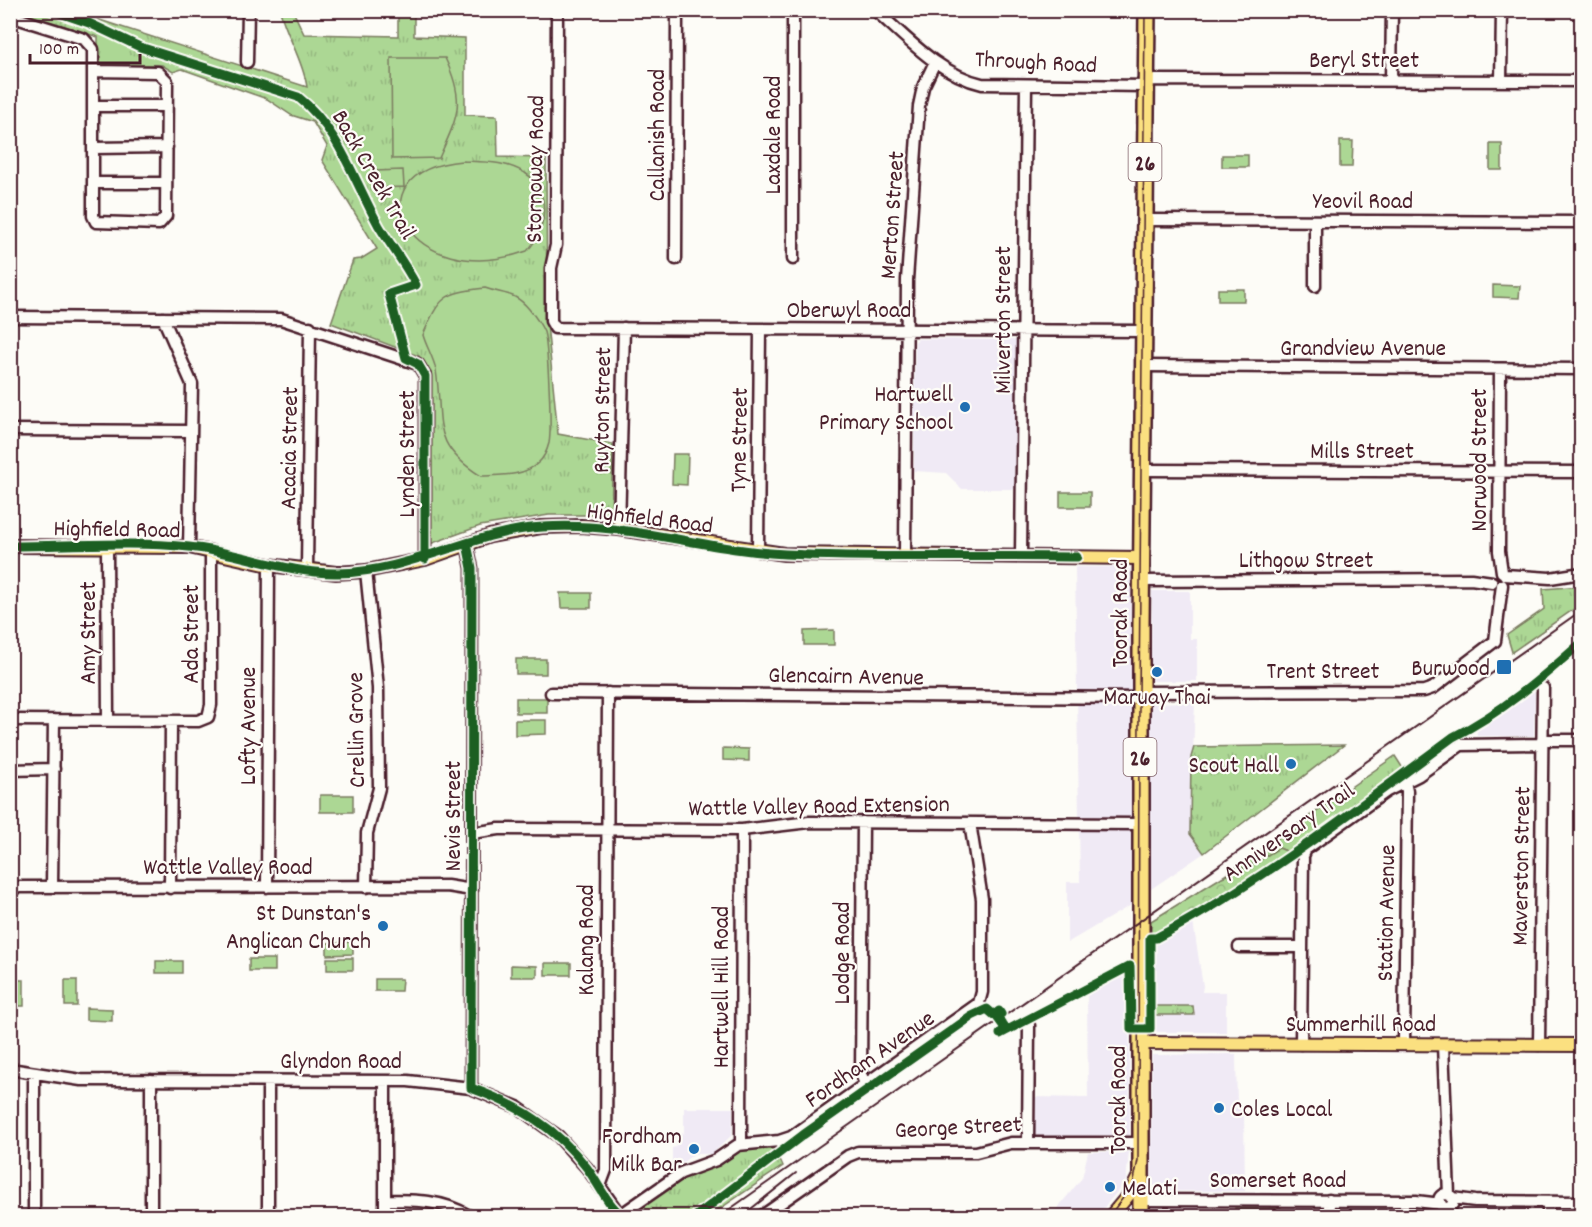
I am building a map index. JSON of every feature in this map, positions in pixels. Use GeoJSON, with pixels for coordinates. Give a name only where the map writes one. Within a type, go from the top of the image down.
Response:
{"type":"FeatureCollection","features":[{"type":"Feature","properties":{"kind":"highway","name":"Toorak Road"},"geometry":{"type":"LineString","coordinates":[[1140,1216],[1141,581],[1147,10]]}},
{"type":"Feature","properties":{"kind":"main road","name":"Highfield Road"},"geometry":{"type":"LineString","coordinates":[[10,546],[189,547],[269,566],[336,573],[366,571],[424,559],[490,536],[541,527],[620,529],[784,554],[1142,558]]}},
{"type":"Feature","properties":{"kind":"main road","name":"Summerhill Road"},"geometry":{"type":"LineString","coordinates":[[1140,1043],[1581,1045]]}},
{"type":"Feature","properties":{"kind":"main road"},"geometry":{"type":"LineString","coordinates":[[1115,1212],[1134,1189],[1140,1169]]}},
{"type":"Feature","properties":{"kind":"main road"},"geometry":{"type":"LineString","coordinates":[[1115,1212],[1133,1207],[1140,1216]]}},
{"type":"Feature","properties":{"kind":"street"},"geometry":{"type":"LineString","coordinates":[[247,63],[248,10]]}},
{"type":"Feature","properties":{"kind":"street","name":"Stornoway Road"},"geometry":{"type":"LineString","coordinates":[[555,328],[551,321],[551,268],[556,245],[557,10]]}},
{"type":"Feature","properties":{"kind":"street","name":"Callanish Road"},"geometry":{"type":"LineString","coordinates":[[676,259],[677,10]]}},
{"type":"Feature","properties":{"kind":"street","name":"Laxdale Road"},"geometry":{"type":"LineString","coordinates":[[793,10],[793,259]]}},
{"type":"Feature","properties":{"kind":"street","name":"Through Road"},"geometry":{"type":"LineString","coordinates":[[874,10],[935,62],[967,81],[982,84],[1026,85],[1146,83]]}},
{"type":"Feature","properties":{"kind":"street"},"geometry":{"type":"LineString","coordinates":[[1391,80],[1392,10]]}},
{"type":"Feature","properties":{"kind":"street"},"geometry":{"type":"LineString","coordinates":[[1501,81],[1502,10]]}},
{"type":"Feature","properties":{"kind":"street"},"geometry":{"type":"LineString","coordinates":[[10,16],[90,43],[93,49],[93,71],[93,216],[96,222],[159,224],[166,216],[167,81],[158,72],[93,71]]}},
{"type":"Feature","properties":{"kind":"street","name":"Merton Street"},"geometry":{"type":"LineString","coordinates":[[904,554],[906,330],[919,106],[923,87],[935,62]]}},
{"type":"Feature","properties":{"kind":"street","name":"Beryl Street"},"geometry":{"type":"LineString","coordinates":[[1146,83],[1391,80],[1581,81]]}},
{"type":"Feature","properties":{"kind":"street","name":"Milverton Street"},"geometry":{"type":"LineString","coordinates":[[1021,556],[1026,85]]}},
{"type":"Feature","properties":{"kind":"street"},"geometry":{"type":"LineString","coordinates":[[93,106],[167,106]]}},
{"type":"Feature","properties":{"kind":"street"},"geometry":{"type":"LineString","coordinates":[[93,148],[167,147]]}},
{"type":"Feature","properties":{"kind":"street"},"geometry":{"type":"LineString","coordinates":[[93,183],[166,183]]}},
{"type":"Feature","properties":{"kind":"street","name":"Yeovil Road"},"geometry":{"type":"LineString","coordinates":[[1144,220],[1581,222]]}},
{"type":"Feature","properties":{"kind":"street"},"geometry":{"type":"LineString","coordinates":[[1315,221],[1315,286]]}},
{"type":"Feature","properties":{"kind":"street","name":"Lynden Street"},"geometry":{"type":"LineString","coordinates":[[10,317],[281,319],[406,358],[418,364],[426,376],[424,559]]}},
{"type":"Feature","properties":{"kind":"street"},"geometry":{"type":"LineString","coordinates":[[163,318],[192,384],[189,547]]}},
{"type":"Feature","properties":{"kind":"street","name":"Acacia Street"},"geometry":{"type":"LineString","coordinates":[[307,570],[310,327]]}},
{"type":"Feature","properties":{"kind":"street","name":"Oberwyl Road"},"geometry":{"type":"LineString","coordinates":[[555,328],[1143,331]]}},
{"type":"Feature","properties":{"kind":"street","name":"Ruyton Street"},"geometry":{"type":"LineString","coordinates":[[620,529],[624,328]]}},
{"type":"Feature","properties":{"kind":"street","name":"Tyne Street"},"geometry":{"type":"LineString","coordinates":[[758,551],[760,329]]}},
{"type":"Feature","properties":{"kind":"street","name":"Grandview Avenue"},"geometry":{"type":"LineString","coordinates":[[1143,366],[1581,369]]}},
{"type":"Feature","properties":{"kind":"street","name":"Norwood Street"},"geometry":{"type":"LineString","coordinates":[[1498,579],[1500,369]]}},
{"type":"Feature","properties":{"kind":"street"},"geometry":{"type":"LineString","coordinates":[[10,430],[190,431]]}},
{"type":"Feature","properties":{"kind":"street","name":"Mills Street"},"geometry":{"type":"LineString","coordinates":[[1142,470],[1581,472]]}},
{"type":"Feature","properties":{"kind":"street","name":"Nevis Street"},"geometry":{"type":"LineString","coordinates":[[467,544],[472,568],[471,1088]]}},
{"type":"Feature","properties":{"kind":"street","name":"Amy Street"},"geometry":{"type":"LineString","coordinates":[[107,546],[108,720]]}},
{"type":"Feature","properties":{"kind":"street","name":"Ada Street"},"geometry":{"type":"LineString","coordinates":[[171,720],[198,721],[208,717],[211,705],[211,551]]}},
{"type":"Feature","properties":{"kind":"street","name":"Lofty Avenue"},"geometry":{"type":"LineString","coordinates":[[267,887],[269,566]]}},
{"type":"Feature","properties":{"kind":"street","name":"Crellin Grove"},"geometry":{"type":"LineString","coordinates":[[366,571],[378,694],[379,766],[378,796],[367,833],[366,887]]}},
{"type":"Feature","properties":{"kind":"street","name":"Lithgow Street"},"geometry":{"type":"LineString","coordinates":[[1141,581],[1525,579],[1581,573]]}},
{"type":"Feature","properties":{"kind":"street","name":"Trent Street"},"geometry":{"type":"LineString","coordinates":[[1141,695],[1428,690],[1491,645],[1497,637],[1498,579]]}},
{"type":"Feature","properties":{"kind":"street","name":"Maverston Street"},"geometry":{"type":"LineString","coordinates":[[1539,1045],[1543,688]]}},
{"type":"Feature","properties":{"kind":"street","name":"Glencairn Avenue"},"geometry":{"type":"LineString","coordinates":[[551,693],[1141,695]]}},
{"type":"Feature","properties":{"kind":"street","name":"Kalang Road"},"geometry":{"type":"LineString","coordinates":[[600,1186],[606,1170],[608,693]]}},
{"type":"Feature","properties":{"kind":"street"},"geometry":{"type":"LineString","coordinates":[[10,720],[171,720],[170,888]]}},
{"type":"Feature","properties":{"kind":"street"},"geometry":{"type":"LineString","coordinates":[[52,887],[54,720]]}},
{"type":"Feature","properties":{"kind":"street"},"geometry":{"type":"LineString","coordinates":[[1301,1044],[1305,851],[1387,791],[1464,744],[1581,740]]}},
{"type":"Feature","properties":{"kind":"street"},"geometry":{"type":"LineString","coordinates":[[10,770],[54,769]]}},
{"type":"Feature","properties":{"kind":"street","name":"Station Avenue"},"geometry":{"type":"LineString","coordinates":[[1404,782],[1407,791],[1404,1044]]}},
{"type":"Feature","properties":{"kind":"street","name":"Wattle Valley Road Extension"},"geometry":{"type":"LineString","coordinates":[[472,829],[742,830],[802,822],[1140,824]]}},
{"type":"Feature","properties":{"kind":"street","name":"Lodge Road"},"geometry":{"type":"LineString","coordinates":[[863,822],[861,1074],[865,1084]]}},
{"type":"Feature","properties":{"kind":"street","name":"Fordham Avenue"},"geometry":{"type":"LineString","coordinates":[[619,1216],[681,1173],[716,1160],[741,1144],[787,1139],[981,1000],[982,899],[970,823]]}},
{"type":"Feature","properties":{"kind":"street","name":"Hartwell Hill Road"},"geometry":{"type":"LineString","coordinates":[[741,1144],[742,830]]}},
{"type":"Feature","properties":{"kind":"street","name":"Wattle Valley Road"},"geometry":{"type":"LineString","coordinates":[[10,887],[472,886]]}},
{"type":"Feature","properties":{"kind":"street"},"geometry":{"type":"LineString","coordinates":[[1239,947],[1302,947]]}},
{"type":"Feature","properties":{"kind":"street"},"geometry":{"type":"LineString","coordinates":[[1028,1143],[1029,1025]]}},
{"type":"Feature","properties":{"kind":"street"},"geometry":{"type":"LineString","coordinates":[[1446,1044],[1447,1204]]}},
{"type":"Feature","properties":{"kind":"street","name":"Glyndon Road"},"geometry":{"type":"LineString","coordinates":[[10,1069],[81,1080],[431,1082],[471,1088],[517,1107],[544,1124],[569,1147],[600,1186],[619,1216]]}},
{"type":"Feature","properties":{"kind":"street"},"geometry":{"type":"LineString","coordinates":[[34,1074],[34,1216]]}},
{"type":"Feature","properties":{"kind":"street"},"geometry":{"type":"LineString","coordinates":[[151,1080],[151,1216]]}},
{"type":"Feature","properties":{"kind":"street"},"geometry":{"type":"LineString","coordinates":[[268,1081],[268,1216]]}},
{"type":"Feature","properties":{"kind":"street"},"geometry":{"type":"LineString","coordinates":[[385,1082],[385,1216]]}},
{"type":"Feature","properties":{"kind":"street","name":"George Street"},"geometry":{"type":"LineString","coordinates":[[762,1216],[848,1156],[858,1152],[976,1152],[1004,1144],[1140,1143]]}},
{"type":"Feature","properties":{"kind":"street"},"geometry":{"type":"LineString","coordinates":[[385,1200],[433,1202],[449,1206],[469,1216]]}},
{"type":"Feature","properties":{"kind":"street","name":"Somerset Road"},"geometry":{"type":"LineString","coordinates":[[1141,1200],[1416,1201],[1447,1204],[1475,1201],[1581,1202]]}},
{"type":"Feature","properties":{"kind":"street"},"geometry":{"type":"LineString","coordinates":[[1329,1200],[1329,1216]]}},
{"type":"Feature","properties":{"kind":"street"},"geometry":{"type":"LineString","coordinates":[[1548,1202],[1548,1216]]}},
{"type":"Feature","properties":{"kind":"shaded area","name":"Hartwell Primary School"},"geometry":{"type":"Polygon","coordinates":[[[918,339],[1016,340],[1014,489],[962,489],[946,473],[914,471],[915,342],[918,339]]]}},
{"type":"Feature","properties":{"kind":"shaded area"},"geometry":{"type":"Polygon","coordinates":[[[1075,567],[1127,567],[1131,571],[1131,905],[1067,943],[1067,882],[1080,882],[1075,567]]]}},
{"type":"Feature","properties":{"kind":"shaded area"},"geometry":{"type":"Polygon","coordinates":[[[1152,591],[1190,591],[1190,639],[1197,639],[1197,681],[1151,681],[1152,591]]]}},
{"type":"Feature","properties":{"kind":"shaded area"},"geometry":{"type":"Polygon","coordinates":[[[1529,689],[1535,689],[1534,736],[1477,736],[1476,727],[1529,689]]]}},
{"type":"Feature","properties":{"kind":"shaded area"},"geometry":{"type":"Polygon","coordinates":[[[1195,702],[1190,834],[1204,853],[1151,889],[1151,703],[1195,702]]]}},
{"type":"Feature","properties":{"kind":"shaded area"},"geometry":{"type":"Polygon","coordinates":[[[1193,922],[1202,992],[1226,992],[1226,1032],[1157,1032],[1151,1021],[1151,940],[1158,940],[1193,922]]]}},
{"type":"Feature","properties":{"kind":"shaded area"},"geometry":{"type":"Polygon","coordinates":[[[1129,972],[1130,1135],[1032,1137],[1032,1097],[1088,1098],[1087,996],[1115,977],[1129,972]]]}},
{"type":"Feature","properties":{"kind":"shaded area"},"geometry":{"type":"Polygon","coordinates":[[[1236,1054],[1237,1108],[1244,1108],[1245,1191],[1151,1191],[1152,1055],[1236,1054]]]}},
{"type":"Feature","properties":{"kind":"shaded area"},"geometry":{"type":"Polygon","coordinates":[[[684,1108],[733,1108],[732,1135],[712,1154],[694,1154],[672,1170],[672,1148],[676,1147],[676,1135],[684,1133],[684,1108]]]}},
{"type":"Feature","properties":{"kind":"shaded area"},"geometry":{"type":"Polygon","coordinates":[[[1088,1152],[1129,1152],[1126,1181],[1097,1216],[1051,1216],[1082,1178],[1088,1152]]]}},
{"type":"Feature","properties":{"kind":"shaded area"},"geometry":{"type":"Polygon","coordinates":[[[1152,1208],[1198,1208],[1198,1216],[1152,1216],[1152,1208]]]}},
{"type":"Feature","properties":{"kind":"green space"},"geometry":{"type":"Polygon","coordinates":[[[16,11],[72,11],[307,87],[302,67],[280,11],[293,11],[304,34],[398,36],[398,11],[414,11],[414,36],[465,38],[465,115],[497,116],[498,157],[546,158],[547,324],[558,434],[613,444],[611,515],[549,515],[480,526],[430,544],[429,374],[419,356],[331,323],[353,260],[361,259],[377,249],[322,160],[327,146],[313,122],[291,115],[267,99],[182,69],[173,72],[162,65],[102,65],[98,61],[98,37],[16,11]]]}},
{"type":"Feature","properties":{"kind":"green space"},"geometry":{"type":"Polygon","coordinates":[[[391,58],[445,58],[456,86],[457,109],[451,131],[439,158],[392,159],[391,58]]]}},
{"type":"Feature","properties":{"kind":"green space"},"geometry":{"type":"Polygon","coordinates":[[[1340,141],[1353,141],[1352,167],[1340,167],[1340,141]]]}},
{"type":"Feature","properties":{"kind":"green space"},"geometry":{"type":"Polygon","coordinates":[[[1490,144],[1502,144],[1502,170],[1490,170],[1490,144]]]}},
{"type":"Feature","properties":{"kind":"green space"},"geometry":{"type":"Polygon","coordinates":[[[1222,155],[1248,155],[1248,167],[1222,167],[1222,155]]]}},
{"type":"Feature","properties":{"kind":"green space"},"geometry":{"type":"Polygon","coordinates":[[[462,161],[510,166],[534,180],[540,190],[544,211],[539,233],[527,251],[486,260],[451,256],[424,244],[407,226],[400,205],[407,186],[427,170],[462,161]]]}},
{"type":"Feature","properties":{"kind":"green space"},"geometry":{"type":"Polygon","coordinates":[[[403,170],[404,187],[376,188],[375,171],[403,170]]]}},
{"type":"Feature","properties":{"kind":"green space"},"geometry":{"type":"Polygon","coordinates":[[[1493,285],[1520,286],[1519,298],[1493,297],[1493,285]]]}},
{"type":"Feature","properties":{"kind":"green space"},"geometry":{"type":"Polygon","coordinates":[[[485,288],[513,296],[524,303],[544,332],[550,435],[545,454],[532,468],[511,474],[481,476],[464,464],[446,442],[440,418],[436,370],[423,335],[434,312],[445,299],[460,292],[485,288]]]}},
{"type":"Feature","properties":{"kind":"green space"},"geometry":{"type":"Polygon","coordinates":[[[1218,289],[1244,289],[1244,301],[1218,301],[1218,289]]]}},
{"type":"Feature","properties":{"kind":"green space"},"geometry":{"type":"Polygon","coordinates":[[[673,454],[688,454],[687,485],[672,484],[673,454]]]}},
{"type":"Feature","properties":{"kind":"green space"},"geometry":{"type":"Polygon","coordinates":[[[1060,492],[1090,492],[1090,507],[1060,507],[1060,492]]]}},
{"type":"Feature","properties":{"kind":"green space"},"geometry":{"type":"Polygon","coordinates":[[[1581,586],[1581,604],[1512,652],[1507,635],[1544,609],[1543,589],[1581,586]]]}},
{"type":"Feature","properties":{"kind":"green space"},"geometry":{"type":"Polygon","coordinates":[[[560,593],[591,593],[591,608],[561,608],[560,593]]]}},
{"type":"Feature","properties":{"kind":"green space"},"geometry":{"type":"Polygon","coordinates":[[[834,630],[834,645],[804,645],[804,631],[834,630]]]}},
{"type":"Feature","properties":{"kind":"green space"},"geometry":{"type":"Polygon","coordinates":[[[516,659],[546,659],[546,674],[516,674],[516,659]]]}},
{"type":"Feature","properties":{"kind":"green space"},"geometry":{"type":"Polygon","coordinates":[[[516,698],[547,698],[547,713],[516,713],[516,698]]]}},
{"type":"Feature","properties":{"kind":"green space"},"geometry":{"type":"Polygon","coordinates":[[[515,720],[546,720],[546,734],[515,735],[515,720]]]}},
{"type":"Feature","properties":{"kind":"green space"},"geometry":{"type":"Polygon","coordinates":[[[1344,745],[1204,853],[1190,834],[1191,757],[1194,747],[1344,745]]]}},
{"type":"Feature","properties":{"kind":"green space"},"geometry":{"type":"Polygon","coordinates":[[[723,748],[749,749],[749,761],[723,760],[723,748]]]}},
{"type":"Feature","properties":{"kind":"green space"},"geometry":{"type":"Polygon","coordinates":[[[1395,756],[1404,770],[1300,845],[1293,854],[1279,848],[1253,864],[1222,877],[1395,756]]]}},
{"type":"Feature","properties":{"kind":"green space"},"geometry":{"type":"Polygon","coordinates":[[[320,795],[353,795],[353,812],[320,812],[320,795]]]}},
{"type":"Feature","properties":{"kind":"green space"},"geometry":{"type":"Polygon","coordinates":[[[1279,848],[1293,854],[1202,918],[1165,937],[1151,940],[1151,921],[1222,877],[1253,864],[1279,848]]]}},
{"type":"Feature","properties":{"kind":"green space"},"geometry":{"type":"Polygon","coordinates":[[[353,942],[353,954],[327,955],[327,943],[353,942]]]}},
{"type":"Feature","properties":{"kind":"green space"},"geometry":{"type":"Polygon","coordinates":[[[327,958],[353,958],[353,970],[327,970],[327,958]]]}},
{"type":"Feature","properties":{"kind":"green space"},"geometry":{"type":"Polygon","coordinates":[[[249,959],[275,959],[275,971],[249,971],[249,959]]]}},
{"type":"Feature","properties":{"kind":"green space"},"geometry":{"type":"Polygon","coordinates":[[[156,961],[182,961],[182,973],[156,973],[156,961]]]}},
{"type":"Feature","properties":{"kind":"green space"},"geometry":{"type":"Polygon","coordinates":[[[545,963],[571,963],[571,975],[545,975],[545,963]]]}},
{"type":"Feature","properties":{"kind":"green space"},"geometry":{"type":"Polygon","coordinates":[[[511,965],[537,966],[537,977],[511,977],[511,965]]]}},
{"type":"Feature","properties":{"kind":"green space"},"geometry":{"type":"Polygon","coordinates":[[[375,979],[402,979],[401,991],[375,991],[375,979]]]}},
{"type":"Feature","properties":{"kind":"green space"},"geometry":{"type":"Polygon","coordinates":[[[13,980],[24,980],[24,1006],[12,1006],[13,980]]]}},
{"type":"Feature","properties":{"kind":"green space"},"geometry":{"type":"Polygon","coordinates":[[[65,980],[77,980],[77,1006],[65,1006],[65,980]]]}},
{"type":"Feature","properties":{"kind":"green space"},"geometry":{"type":"Polygon","coordinates":[[[1151,1006],[1193,1006],[1194,1015],[1151,1015],[1151,1006]]]}},
{"type":"Feature","properties":{"kind":"green space"},"geometry":{"type":"Polygon","coordinates":[[[86,1008],[112,1009],[112,1021],[86,1020],[86,1008]]]}},
{"type":"Feature","properties":{"kind":"green space"},"geometry":{"type":"Polygon","coordinates":[[[774,1146],[783,1166],[709,1216],[625,1216],[688,1174],[691,1176],[698,1170],[724,1162],[739,1150],[774,1146]]]}},
{"type":"Feature","properties":{"kind":"green space"},"geometry":{"type":"Polygon","coordinates":[[[1235,1208],[1281,1209],[1281,1216],[1235,1216],[1235,1208]]]}},
{"type":"Feature","properties":{"kind":"tram line"},"geometry":{"type":"LineString","coordinates":[[1109,1216],[1133,1185],[1138,1160],[1139,698],[1145,10]]}},
{"type":"Feature","properties":{"kind":"railway"},"geometry":{"type":"LineString","coordinates":[[720,1216],[1582,610]]}},
{"type":"Feature","properties":{"kind":"railway"},"geometry":{"type":"LineString","coordinates":[[742,1216],[796,1173]]}},
{"type":"Feature","properties":{"kind":"cycle path","name":"Back Creek Trail"},"geometry":{"type":"LineString","coordinates":[[51,10],[89,23],[140,47],[298,97],[312,110],[335,140],[379,226],[416,285],[389,294],[406,358],[418,364],[425,376],[425,559]]}},
{"type":"Feature","properties":{"kind":"cycle path"},"geometry":{"type":"LineString","coordinates":[[10,546],[167,545],[227,553],[300,570],[338,573],[391,566],[517,530],[574,526],[604,528],[785,554],[1077,557]]}},
{"type":"Feature","properties":{"kind":"cycle path"},"geometry":{"type":"LineString","coordinates":[[467,544],[472,568],[471,1088],[505,1102],[550,1130],[587,1168],[608,1200],[623,1216]]}},
{"type":"Feature","properties":{"kind":"cycle path","name":"Anniversary Trail"},"geometry":{"type":"LineString","coordinates":[[696,1216],[803,1135],[972,1016],[987,1009],[994,1015],[999,1011],[1001,1014],[997,1017],[1005,1028],[1000,1034],[1130,966],[1131,1029],[1150,1029],[1150,938],[1156,938],[1194,917],[1270,869],[1453,737],[1504,706],[1582,642]]}},
{"type":"Feature","properties":{"kind":"place","name":"Hartwell Primary School"},"geometry":{"type":"Point","coordinates":[965,407]}},
{"type":"Feature","properties":{"kind":"place","name":"Burwood"},"geometry":{"type":"Point","coordinates":[1504,667]}},
{"type":"Feature","properties":{"kind":"place","name":"Maruay Thai"},"geometry":{"type":"Point","coordinates":[1157,672]}},
{"type":"Feature","properties":{"kind":"place","name":"Scout Hall"},"geometry":{"type":"Point","coordinates":[1291,764]}},
{"type":"Feature","properties":{"kind":"place","name":"St Dunstan's Anglican Church"},"geometry":{"type":"Point","coordinates":[383,926]}},
{"type":"Feature","properties":{"kind":"place","name":"Coles Local"},"geometry":{"type":"Point","coordinates":[1219,1108]}},
{"type":"Feature","properties":{"kind":"place","name":"Fordham Milk Bar"},"geometry":{"type":"Point","coordinates":[694,1149]}},
{"type":"Feature","properties":{"kind":"place","name":"Melati"},"geometry":{"type":"Point","coordinates":[1110,1187]}}]}
